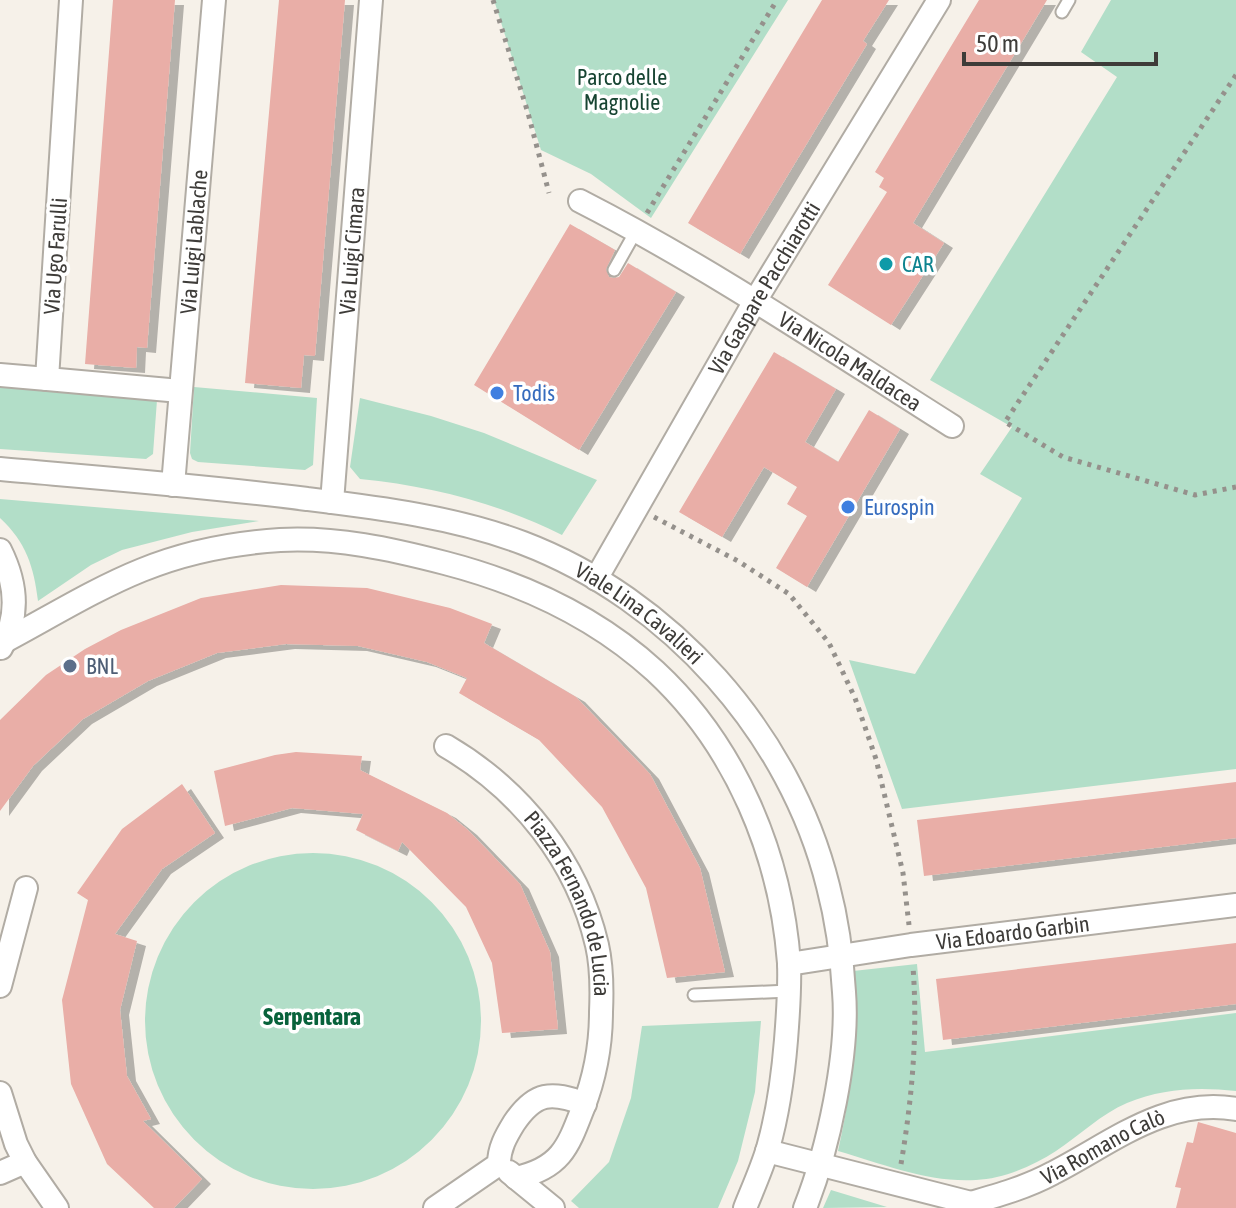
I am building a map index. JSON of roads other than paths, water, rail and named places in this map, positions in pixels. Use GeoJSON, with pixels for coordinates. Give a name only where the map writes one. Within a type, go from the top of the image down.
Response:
{"type":"FeatureCollection","features":[{"type":"Feature","properties":{"kind":"street","name":"Via Ugo Farulli"},"geometry":{"type":"LineString","coordinates":[[47,379],[71,0]]}},
{"type":"Feature","properties":{"kind":"street","name":"Via Luigi Lablache"},"geometry":{"type":"LineString","coordinates":[[173,485],[214,0]]}},
{"type":"Feature","properties":{"kind":"street","name":"Via Luigi Cimara"},"geometry":{"type":"LineString","coordinates":[[332,502],[371,0]]}},
{"type":"Feature","properties":{"kind":"street","name":"Via Gaspare Pacchiarotti"},"geometry":{"type":"LineString","coordinates":[[596,579],[755,301],[939,0]]}},
{"type":"Feature","properties":{"kind":"street","name":"Via Nicola Maldacea"},"geometry":{"type":"LineString","coordinates":[[580,201],[755,301],[952,426]]}},
{"type":"Feature","properties":{"kind":"street"},"geometry":{"type":"LineString","coordinates":[[0,375],[180,391]]}},
{"type":"Feature","properties":{"kind":"street","name":"Viale Lina Cavalieri"},"geometry":{"type":"LineString","coordinates":[[0,469],[332,502],[433,518],[499,535],[542,551],[596,579],[677,638],[748,718],[786,778],[816,845],[829,886],[844,993],[844,1029],[836,1088],[819,1165],[805,1208]]}},
{"type":"Feature","properties":{"kind":"street","name":"Viale Lina Cavalieri"},"geometry":{"type":"LineString","coordinates":[[3,646],[122,579],[179,557],[258,543],[317,540],[402,552],[498,579],[569,611],[641,659],[691,710],[732,769],[756,818],[771,861],[783,912],[789,964],[783,1074],[767,1151],[745,1208]]}},
{"type":"Feature","properties":{"kind":"street"},"geometry":{"type":"LineString","coordinates":[[0,550],[13,585],[14,604],[12,623],[3,646]]}},
{"type":"Feature","properties":{"kind":"street"},"geometry":{"type":"LineString","coordinates":[[641,659],[677,638]]}},
{"type":"Feature","properties":{"kind":"street","name":"Piazza Fernando de Lucia"},"geometry":{"type":"LineString","coordinates":[[435,1208],[507,1171],[538,1172],[554,1162],[569,1142],[585,1104],[598,1052],[602,997],[597,946],[579,890],[557,850],[532,816],[482,769],[446,746]]}},
{"type":"Feature","properties":{"kind":"street"},"geometry":{"type":"LineString","coordinates":[[0,986],[26,888]]}},
{"type":"Feature","properties":{"kind":"street","name":"Via Edoardo Garbin"},"geometry":{"type":"LineString","coordinates":[[789,964],[911,945],[1236,905]]}},
{"type":"Feature","properties":{"kind":"street"},"geometry":{"type":"LineString","coordinates":[[0,1093],[12,1135],[25,1162],[57,1208]]}},
{"type":"Feature","properties":{"kind":"street"},"geometry":{"type":"LineString","coordinates":[[553,1208],[507,1171],[499,1154],[505,1137],[535,1099],[560,1097],[585,1104]]}},
{"type":"Feature","properties":{"kind":"street","name":"Via Romano Calò"},"geometry":{"type":"LineString","coordinates":[[767,1151],[974,1206],[1052,1174],[1113,1139],[1175,1111],[1199,1107],[1236,1109]]}},
{"type":"Feature","properties":{"kind":"street"},"geometry":{"type":"LineString","coordinates":[[0,1173],[25,1162]]}},
{"type":"Feature","properties":{"kind":"lane"},"geometry":{"type":"LineString","coordinates":[[614,270],[636,231]]}},
{"type":"Feature","properties":{"kind":"lane"},"geometry":{"type":"LineString","coordinates":[[694,995],[789,991]]}},
{"type":"Feature","properties":{"kind":"place","name":"CAR"},"geometry":{"type":"Point","coordinates":[886,264]}},
{"type":"Feature","properties":{"kind":"place","name":"Todis"},"geometry":{"type":"Point","coordinates":[497,393]}},
{"type":"Feature","properties":{"kind":"place","name":"Eurospin"},"geometry":{"type":"Point","coordinates":[848,507]}},
{"type":"Feature","properties":{"kind":"place","name":"BNL"},"geometry":{"type":"Point","coordinates":[70,666]}},
{"type":"Feature","properties":{"kind":"district","name":"Serpentara"},"geometry":{"type":"Point","coordinates":[312,1016]}},
{"type":"Feature","properties":{"kind":"park label","name":"Parco delle Magnolie"},"geometry":{"type":"Point","coordinates":[622,90]}}]}
